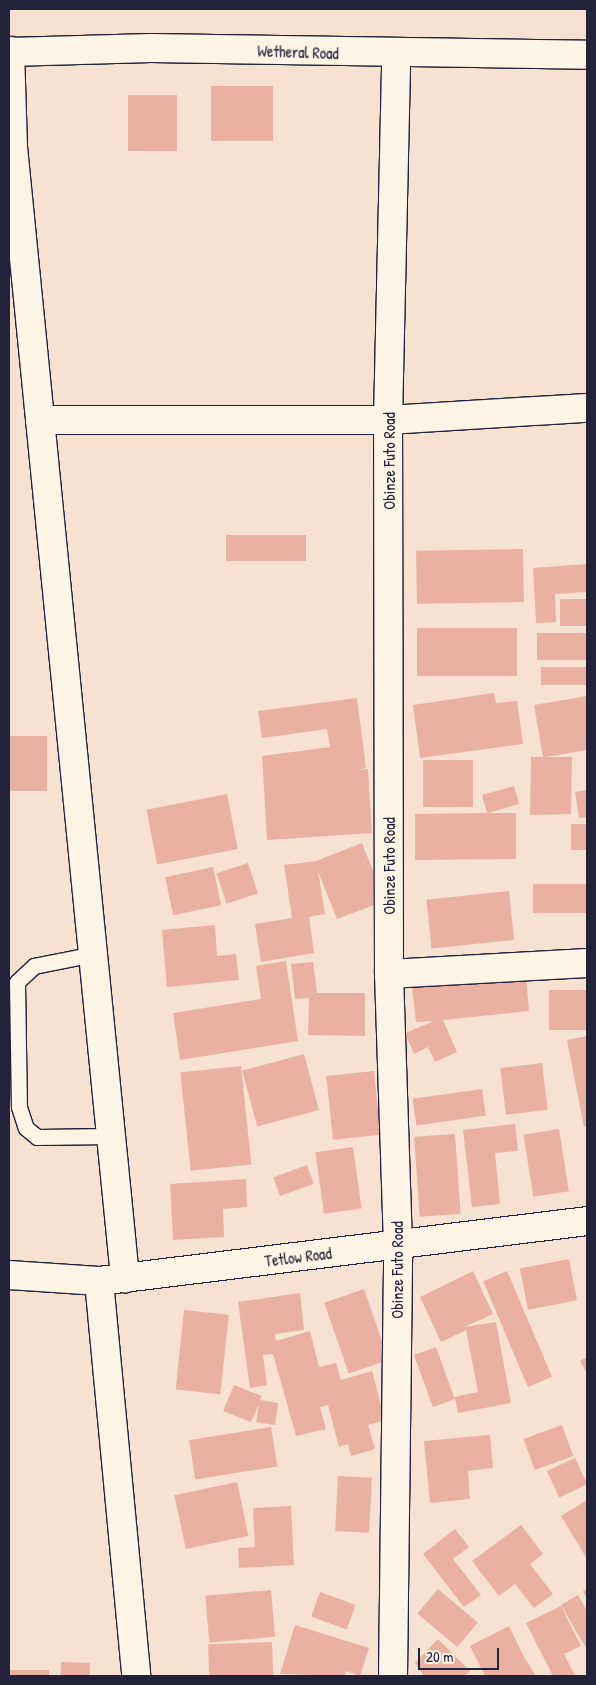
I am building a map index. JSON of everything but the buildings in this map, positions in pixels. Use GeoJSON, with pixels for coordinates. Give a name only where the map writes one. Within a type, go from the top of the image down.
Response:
{"type":"FeatureCollection","features":[{"type":"Feature","properties":{"kind":"street","name":"Wetheral Road"},"geometry":{"type":"LineString","coordinates":[[9,52],[151,48],[396,55],[587,55]]}},
{"type":"Feature","properties":{"kind":"street"},"geometry":{"type":"LineString","coordinates":[[9,52],[13,147],[111,1136],[112,1279],[136,1676]]}},
{"type":"Feature","properties":{"kind":"street","name":"Obinze Futo Road"},"geometry":{"type":"LineString","coordinates":[[393,1676],[398,1244],[389,974],[388,420],[396,55]]}},
{"type":"Feature","properties":{"kind":"street"},"geometry":{"type":"LineString","coordinates":[[40,420],[388,420],[587,408]]}},
{"type":"Feature","properties":{"kind":"street"},"geometry":{"type":"LineString","coordinates":[[389,974],[587,963]]}},
{"type":"Feature","properties":{"kind":"street","name":"Tetlow Road"},"geometry":{"type":"LineString","coordinates":[[9,1275],[112,1279],[587,1222]]}},
{"type":"Feature","properties":{"kind":"lane"},"geometry":{"type":"LineString","coordinates":[[94,954],[34,966],[17,982],[19,1107],[26,1128],[37,1137],[111,1136]]}}]}
